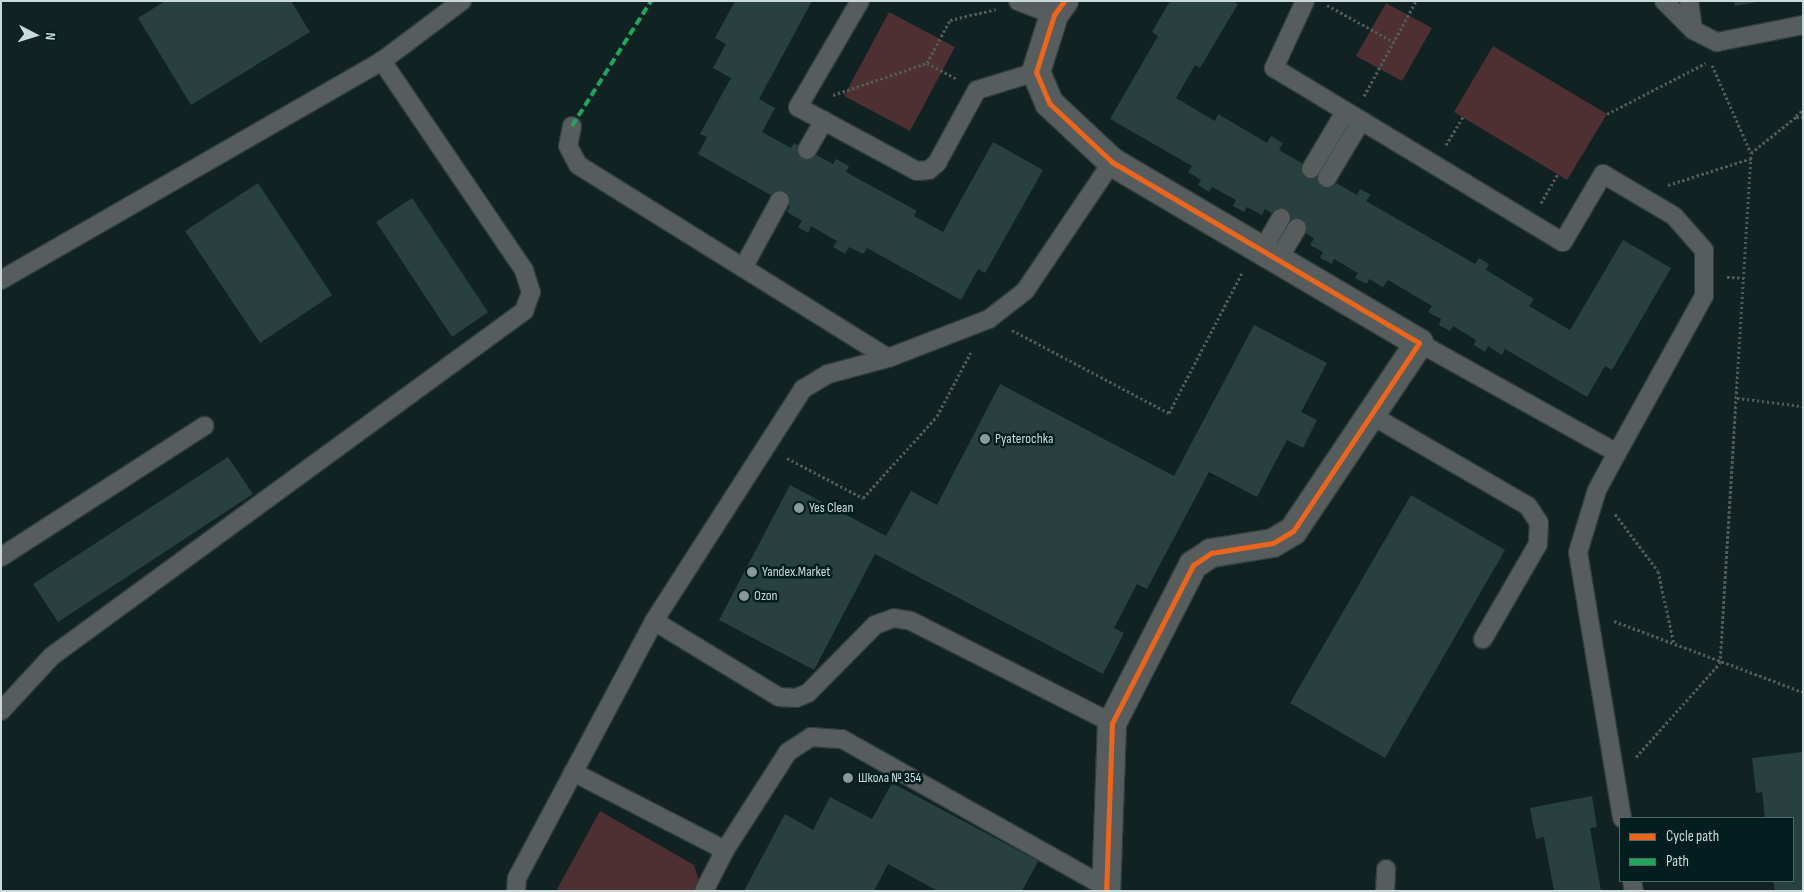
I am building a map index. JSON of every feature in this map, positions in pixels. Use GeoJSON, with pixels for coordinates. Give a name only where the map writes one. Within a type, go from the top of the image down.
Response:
{"type":"FeatureCollection","features":[{"type":"Feature","properties":{"kind":"street"},"geometry":{"type":"LineString","coordinates":[[1059,8],[1036,72],[1049,103],[1112,162],[1266,251],[1419,343],[1293,531],[1273,543],[1211,553],[1193,565],[1112,723],[1106,889]]}},
{"type":"Feature","properties":{"kind":"lane"},"geometry":{"type":"LineString","coordinates":[[1,280],[382,61],[462,1]]}},
{"type":"Feature","properties":{"kind":"lane"},"geometry":{"type":"LineString","coordinates":[[860,1],[798,107],[917,171],[929,170],[937,163],[978,90],[1036,72]]}},
{"type":"Feature","properties":{"kind":"lane"},"geometry":{"type":"LineString","coordinates":[[1305,1],[1274,68],[1563,242],[1603,174],[1674,216],[1704,250],[1704,296],[1597,490],[1578,552],[1590,611],[1622,817]]}},
{"type":"Feature","properties":{"kind":"lane"},"geometry":{"type":"LineString","coordinates":[[1664,1],[1693,30],[1717,42],[1803,25]]}},
{"type":"Feature","properties":{"kind":"lane"},"geometry":{"type":"LineString","coordinates":[[1689,1],[1693,30]]}},
{"type":"Feature","properties":{"kind":"lane"},"geometry":{"type":"LineString","coordinates":[[1010,4],[1059,8]]}},
{"type":"Feature","properties":{"kind":"lane"},"geometry":{"type":"LineString","coordinates":[[1,711],[52,656],[524,311],[531,292],[524,270],[382,61]]}},
{"type":"Feature","properties":{"kind":"lane"},"geometry":{"type":"LineString","coordinates":[[1311,169],[1353,116]]}},
{"type":"Feature","properties":{"kind":"lane"},"geometry":{"type":"LineString","coordinates":[[1327,178],[1353,116]]}},
{"type":"Feature","properties":{"kind":"lane"},"geometry":{"type":"LineString","coordinates":[[807,150],[824,120]]}},
{"type":"Feature","properties":{"kind":"lane"},"geometry":{"type":"LineString","coordinates":[[572,126],[568,146],[578,165],[888,358]]}},
{"type":"Feature","properties":{"kind":"lane"},"geometry":{"type":"LineString","coordinates":[[516,891],[517,878],[654,621],[803,389],[828,374],[888,358],[989,318],[1025,291],[1112,162]]}},
{"type":"Feature","properties":{"kind":"lane"},"geometry":{"type":"LineString","coordinates":[[743,268],[780,200]]}},
{"type":"Feature","properties":{"kind":"lane"},"geometry":{"type":"LineString","coordinates":[[1266,251],[1281,218]]}},
{"type":"Feature","properties":{"kind":"lane"},"geometry":{"type":"LineString","coordinates":[[1266,251],[1298,228]]}},
{"type":"Feature","properties":{"kind":"lane"},"geometry":{"type":"LineString","coordinates":[[1419,343],[1617,452]]}},
{"type":"Feature","properties":{"kind":"lane"},"geometry":{"type":"LineString","coordinates":[[1371,415],[1528,506],[1539,524],[1538,544],[1483,639]]}},
{"type":"Feature","properties":{"kind":"lane"},"geometry":{"type":"LineString","coordinates":[[1,557],[204,426]]}},
{"type":"Feature","properties":{"kind":"lane"},"geometry":{"type":"LineString","coordinates":[[654,621],[779,697],[796,698],[808,693],[875,625],[894,618],[911,621],[1112,723]]}},
{"type":"Feature","properties":{"kind":"lane"},"geometry":{"type":"LineString","coordinates":[[704,891],[725,850],[788,752],[812,737],[842,740],[1106,889]]}},
{"type":"Feature","properties":{"kind":"lane"},"geometry":{"type":"LineString","coordinates":[[573,772],[725,850]]}},
{"type":"Feature","properties":{"kind":"lane"},"geometry":{"type":"LineString","coordinates":[[1385,891],[1386,869]]}},
{"type":"Feature","properties":{"kind":"path"},"geometry":{"type":"LineString","coordinates":[[1320,1],[1394,42]]}},
{"type":"Feature","properties":{"kind":"path"},"geometry":{"type":"LineString","coordinates":[[1353,116],[1416,1]]}},
{"type":"Feature","properties":{"kind":"path"},"geometry":{"type":"LineString","coordinates":[[798,107],[927,63],[950,20],[1010,4]]}},
{"type":"Feature","properties":{"kind":"path"},"geometry":{"type":"LineString","coordinates":[[1607,114],[1710,60],[1752,158],[1720,663],[1616,779]]}},
{"type":"Feature","properties":{"kind":"path"},"geometry":{"type":"LineString","coordinates":[[927,63],[978,90]]}},
{"type":"Feature","properties":{"kind":"path"},"geometry":{"type":"LineString","coordinates":[[1751,153],[1803,110]]}},
{"type":"Feature","properties":{"kind":"path"},"geometry":{"type":"LineString","coordinates":[[1453,134],[1463,117]]}},
{"type":"Feature","properties":{"kind":"path"},"geometry":{"type":"LineString","coordinates":[[1796,117],[1803,117]]}},
{"type":"Feature","properties":{"kind":"path"},"geometry":{"type":"LineString","coordinates":[[1666,185],[1752,158]]}},
{"type":"Feature","properties":{"kind":"path"},"geometry":{"type":"LineString","coordinates":[[1548,191],[1558,174]]}},
{"type":"Feature","properties":{"kind":"path"},"geometry":{"type":"LineString","coordinates":[[766,447],[863,498],[937,416],[989,318],[1169,413],[1266,251]]}},
{"type":"Feature","properties":{"kind":"path"},"geometry":{"type":"LineString","coordinates":[[1728,277],[1745,278]]}},
{"type":"Feature","properties":{"kind":"path"},"geometry":{"type":"LineString","coordinates":[[1737,398],[1803,406]]}},
{"type":"Feature","properties":{"kind":"path"},"geometry":{"type":"LineString","coordinates":[[1597,490],[1658,571],[1674,644]]}},
{"type":"Feature","properties":{"kind":"path"},"geometry":{"type":"LineString","coordinates":[[1590,611],[1720,663],[1803,692]]}},
{"type":"Feature","properties":{"kind":"shaded area"},"geometry":{"type":"Polygon","coordinates":[[[1386,3],[1432,28],[1402,81],[1356,56],[1386,3]]]}},
{"type":"Feature","properties":{"kind":"shaded area"},"geometry":{"type":"Polygon","coordinates":[[[889,12],[955,47],[910,131],[844,96],[889,12]]]}},
{"type":"Feature","properties":{"kind":"shaded area"},"geometry":{"type":"Polygon","coordinates":[[[1493,46],[1607,114],[1567,180],[1454,112],[1493,46]]]}},
{"type":"Feature","properties":{"kind":"shaded area"},"geometry":{"type":"Polygon","coordinates":[[[600,811],[694,865],[701,887],[699,891],[556,891],[600,811]]]}},
{"type":"Feature","properties":{"kind":"building"},"geometry":{"type":"Polygon","coordinates":[[[165,1],[291,1],[310,32],[191,105],[138,18],[165,1]]]}},
{"type":"Feature","properties":{"kind":"building"},"geometry":{"type":"Polygon","coordinates":[[[735,1],[812,1],[759,99],[775,108],[762,132],[791,148],[794,143],[833,164],[836,159],[849,166],[846,172],[917,211],[914,216],[943,232],[993,142],[1043,170],[985,273],[978,269],[961,300],[867,248],[863,254],[849,247],[845,254],[833,247],[837,241],[811,226],[808,233],[798,227],[802,221],[787,212],[790,206],[698,154],[707,137],[700,134],[731,78],[713,68],[726,44],[715,38],[735,1]]]}},
{"type":"Feature","properties":{"kind":"building"},"geometry":{"type":"Polygon","coordinates":[[[1170,1],[1233,1],[1238,4],[1200,68],[1195,65],[1176,98],[1215,121],[1218,114],[1267,143],[1271,136],[1283,143],[1279,150],[1357,195],[1360,189],[1371,195],[1366,201],[1475,264],[1479,258],[1489,264],[1486,270],[1534,299],[1529,306],[1570,330],[1623,240],[1671,268],[1612,370],[1605,366],[1587,397],[1505,349],[1502,355],[1488,346],[1485,352],[1474,345],[1476,340],[1453,326],[1450,331],[1439,325],[1441,319],[1428,312],[1432,306],[1388,280],[1383,287],[1369,279],[1367,284],[1355,278],[1358,273],[1334,259],[1332,264],[1320,258],[1323,252],[1310,245],[1314,238],[1265,209],[1262,215],[1247,207],[1244,212],[1233,206],[1236,200],[1212,187],[1209,192],[1198,185],[1201,180],[1188,172],[1192,166],[1110,119],[1158,36],[1152,32],[1170,1]]]}},
{"type":"Feature","properties":{"kind":"building"},"geometry":{"type":"Polygon","coordinates":[[[1734,1],[1757,1],[1757,2],[1735,6],[1734,1]]]}},
{"type":"Feature","properties":{"kind":"building"},"geometry":{"type":"Polygon","coordinates":[[[258,183],[332,295],[260,343],[185,231],[258,183]]]}},
{"type":"Feature","properties":{"kind":"building"},"geometry":{"type":"Polygon","coordinates":[[[412,198],[488,312],[452,337],[376,222],[412,198]]]}},
{"type":"Feature","properties":{"kind":"building"},"geometry":{"type":"Polygon","coordinates":[[[1254,325],[1327,363],[1301,412],[1317,420],[1303,448],[1287,440],[1257,497],[1209,472],[1147,589],[1137,584],[1114,628],[1124,633],[1103,674],[875,554],[814,670],[719,620],[790,485],[886,536],[911,491],[937,505],[1000,384],[1174,476],[1254,325]]]}},
{"type":"Feature","properties":{"kind":"building"},"geometry":{"type":"Polygon","coordinates":[[[228,457],[253,494],[58,622],[33,584],[228,457]]]}},
{"type":"Feature","properties":{"kind":"building"},"geometry":{"type":"Polygon","coordinates":[[[1411,495],[1505,550],[1385,758],[1290,703],[1411,495]]]}},
{"type":"Feature","properties":{"kind":"building"},"geometry":{"type":"Polygon","coordinates":[[[1803,752],[1803,891],[1775,891],[1773,882],[1794,882],[1794,817],[1765,817],[1762,792],[1756,793],[1752,758],[1803,752]]]}},
{"type":"Feature","properties":{"kind":"building"},"geometry":{"type":"Polygon","coordinates":[[[892,783],[1038,861],[1022,891],[938,891],[888,864],[874,891],[744,891],[785,814],[813,830],[830,797],[872,819],[892,783]]]}},
{"type":"Feature","properties":{"kind":"building"},"geometry":{"type":"Polygon","coordinates":[[[1592,796],[1597,827],[1590,828],[1601,891],[1554,891],[1544,837],[1536,839],[1530,808],[1592,796]]]}},
{"type":"Feature","properties":{"kind":"marked path"},"geometry":{"type":"LineString","coordinates":[[572,126],[651,1]]}},
{"type":"Feature","properties":{"kind":"cycle path"},"geometry":{"type":"LineString","coordinates":[[1064,1],[1054,15],[1036,72],[1049,103],[1112,162],[1419,343],[1293,531],[1273,543],[1211,553],[1193,565],[1112,723],[1106,891]]}},
{"type":"Feature","properties":{"kind":"place","name":"Pyaterochka"},"geometry":{"type":"Point","coordinates":[985,439]}},
{"type":"Feature","properties":{"kind":"place","name":"Yes Clean"},"geometry":{"type":"Point","coordinates":[799,508]}},
{"type":"Feature","properties":{"kind":"place","name":"Yandex.Market"},"geometry":{"type":"Point","coordinates":[752,572]}},
{"type":"Feature","properties":{"kind":"place","name":"Ozon"},"geometry":{"type":"Point","coordinates":[744,596]}},
{"type":"Feature","properties":{"kind":"place","name":"Школа № 354"},"geometry":{"type":"Point","coordinates":[848,778]}}]}
